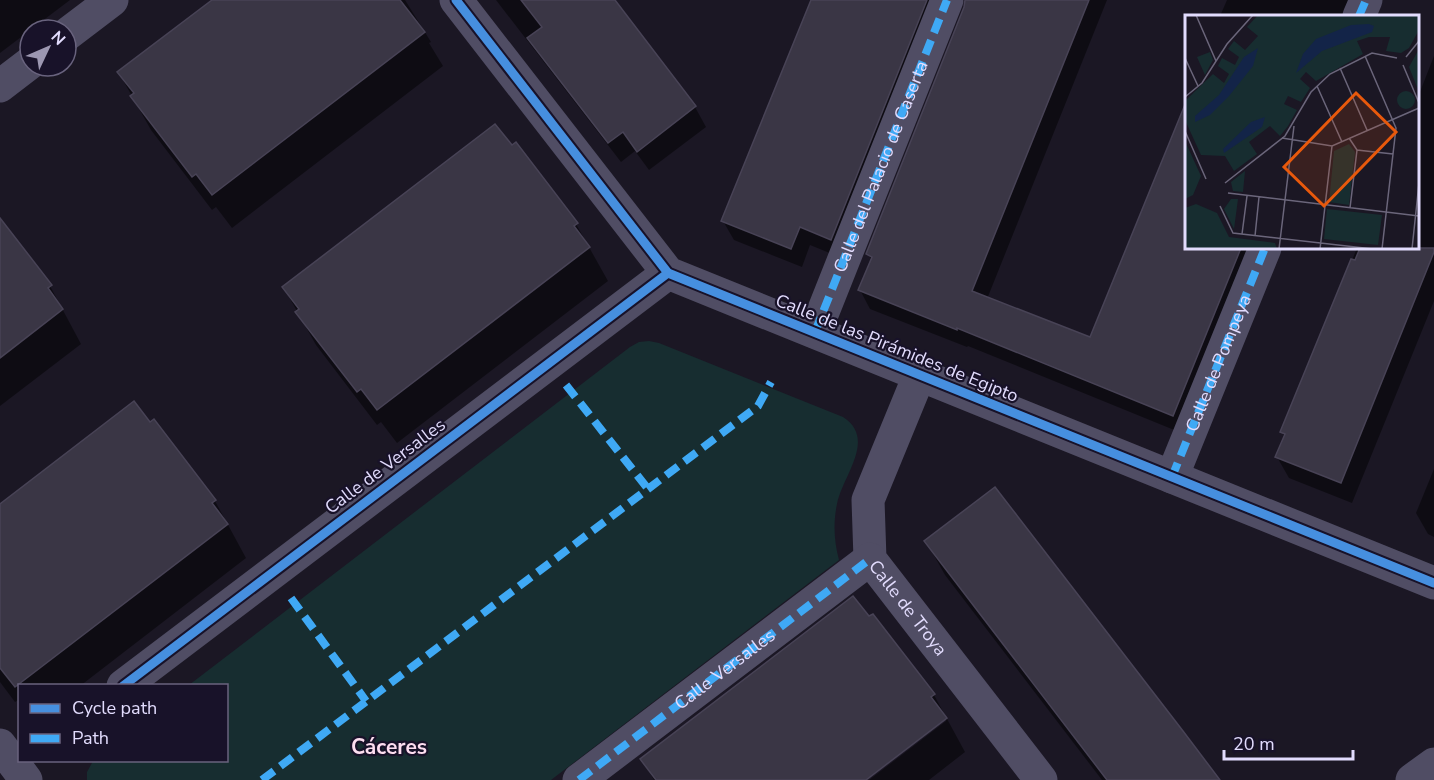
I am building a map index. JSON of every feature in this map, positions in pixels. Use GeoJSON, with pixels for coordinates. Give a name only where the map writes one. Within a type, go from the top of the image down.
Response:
{"type":"FeatureCollection","features":[{"type":"Feature","properties":{"kind":"street"},"geometry":{"type":"LineString","coordinates":[[78,27],[112,0]]}},
{"type":"Feature","properties":{"kind":"street"},"geometry":{"type":"LineString","coordinates":[[456,0],[668,273]]}},
{"type":"Feature","properties":{"kind":"street","name":"Calle del Palacio de Caserta"},"geometry":{"type":"LineString","coordinates":[[815,332],[947,0]]}},
{"type":"Feature","properties":{"kind":"street"},"geometry":{"type":"LineString","coordinates":[[1359,15],[1366,0]]}},
{"type":"Feature","properties":{"kind":"street"},"geometry":{"type":"LineString","coordinates":[[0,86],[18,72]]}},
{"type":"Feature","properties":{"kind":"street","name":"Calle de Pompeya"},"geometry":{"type":"LineString","coordinates":[[1172,477],[1266,249]]}},
{"type":"Feature","properties":{"kind":"street","name":"Calle de las Pirámides de Egipto"},"geometry":{"type":"LineString","coordinates":[[668,273],[1434,583]]}},
{"type":"Feature","properties":{"kind":"street","name":"Calle de Versalles"},"geometry":{"type":"LineString","coordinates":[[126,684],[668,273]]}},
{"type":"Feature","properties":{"kind":"street","name":"Calle de Troya"},"geometry":{"type":"LineString","coordinates":[[919,376],[867,500],[870,559],[1041,780]]}},
{"type":"Feature","properties":{"kind":"street","name":"Calle Versalles"},"geometry":{"type":"LineString","coordinates":[[579,780],[870,559]]}},
{"type":"Feature","properties":{"kind":"street"},"geometry":{"type":"LineString","coordinates":[[1412,780],[1434,764]]}},
{"type":"Feature","properties":{"kind":"green space"},"geometry":{"type":"Polygon","coordinates":[[[639,342],[659,343],[843,417],[853,426],[858,447],[840,493],[835,518],[835,539],[839,560],[551,780],[87,780],[87,772],[92,762],[228,762],[228,684],[190,684],[639,342]]]}},
{"type":"Feature","properties":{"kind":"building"},"geometry":{"type":"Polygon","coordinates":[[[212,0],[400,0],[425,32],[212,195],[196,174],[192,177],[130,96],[134,93],[117,72],[212,0]]]}},
{"type":"Feature","properties":{"kind":"building"},"geometry":{"type":"Polygon","coordinates":[[[521,0],[615,0],[696,106],[637,152],[623,132],[608,143],[527,38],[542,27],[521,0]]]}},
{"type":"Feature","properties":{"kind":"building"},"geometry":{"type":"Polygon","coordinates":[[[811,0],[927,0],[831,240],[800,227],[791,249],[721,221],[811,0]]]}},
{"type":"Feature","properties":{"kind":"building"},"geometry":{"type":"Polygon","coordinates":[[[965,0],[1089,0],[972,291],[1090,337],[1185,104],[1185,249],[1241,249],[1173,416],[858,290],[872,257],[866,254],[965,0]]]}},
{"type":"Feature","properties":{"kind":"building"},"geometry":{"type":"Polygon","coordinates":[[[495,124],[512,145],[516,142],[578,223],[574,226],[590,247],[377,410],[361,389],[357,392],[295,312],[299,309],[282,287],[495,124]]]}},
{"type":"Feature","properties":{"kind":"building"},"geometry":{"type":"Polygon","coordinates":[[[0,218],[52,285],[48,288],[63,309],[0,358],[0,218]]]}},
{"type":"Feature","properties":{"kind":"building"},"geometry":{"type":"Polygon","coordinates":[[[1434,248],[1341,483],[1275,457],[1285,434],[1280,432],[1351,259],[1355,260],[1360,249],[1434,248]]]}},
{"type":"Feature","properties":{"kind":"building"},"geometry":{"type":"Polygon","coordinates":[[[134,401],[150,422],[154,419],[216,500],[212,503],[228,524],[15,687],[0,668],[0,504],[134,401]]]}},
{"type":"Feature","properties":{"kind":"building"},"geometry":{"type":"Polygon","coordinates":[[[995,487],[1220,780],[1107,780],[924,541],[995,487]]]}},
{"type":"Feature","properties":{"kind":"building"},"geometry":{"type":"Polygon","coordinates":[[[853,596],[869,616],[873,614],[935,694],[931,697],[947,718],[866,780],[656,780],[640,759],[853,596]]]}},
{"type":"Feature","properties":{"kind":"marked path"},"geometry":{"type":"LineString","coordinates":[[815,332],[947,0]]}},
{"type":"Feature","properties":{"kind":"marked path"},"geometry":{"type":"LineString","coordinates":[[1359,15],[1366,0]]}},
{"type":"Feature","properties":{"kind":"marked path"},"geometry":{"type":"LineString","coordinates":[[1172,477],[1265,249]]}},
{"type":"Feature","properties":{"kind":"marked path"},"geometry":{"type":"LineString","coordinates":[[262,780],[758,406],[771,382]]}},
{"type":"Feature","properties":{"kind":"marked path"},"geometry":{"type":"LineString","coordinates":[[566,385],[648,489]]}},
{"type":"Feature","properties":{"kind":"marked path"},"geometry":{"type":"LineString","coordinates":[[579,780],[870,559]]}},
{"type":"Feature","properties":{"kind":"marked path"},"geometry":{"type":"LineString","coordinates":[[291,598],[366,701]]}},
{"type":"Feature","properties":{"kind":"cycle path"},"geometry":{"type":"LineString","coordinates":[[456,0],[668,273],[1434,583]]}},
{"type":"Feature","properties":{"kind":"cycle path"},"geometry":{"type":"LineString","coordinates":[[126,684],[668,273]]}},
{"type":"Feature","properties":{"kind":"district","name":"Cáceres"},"geometry":{"type":"Point","coordinates":[389,747]}}]}
